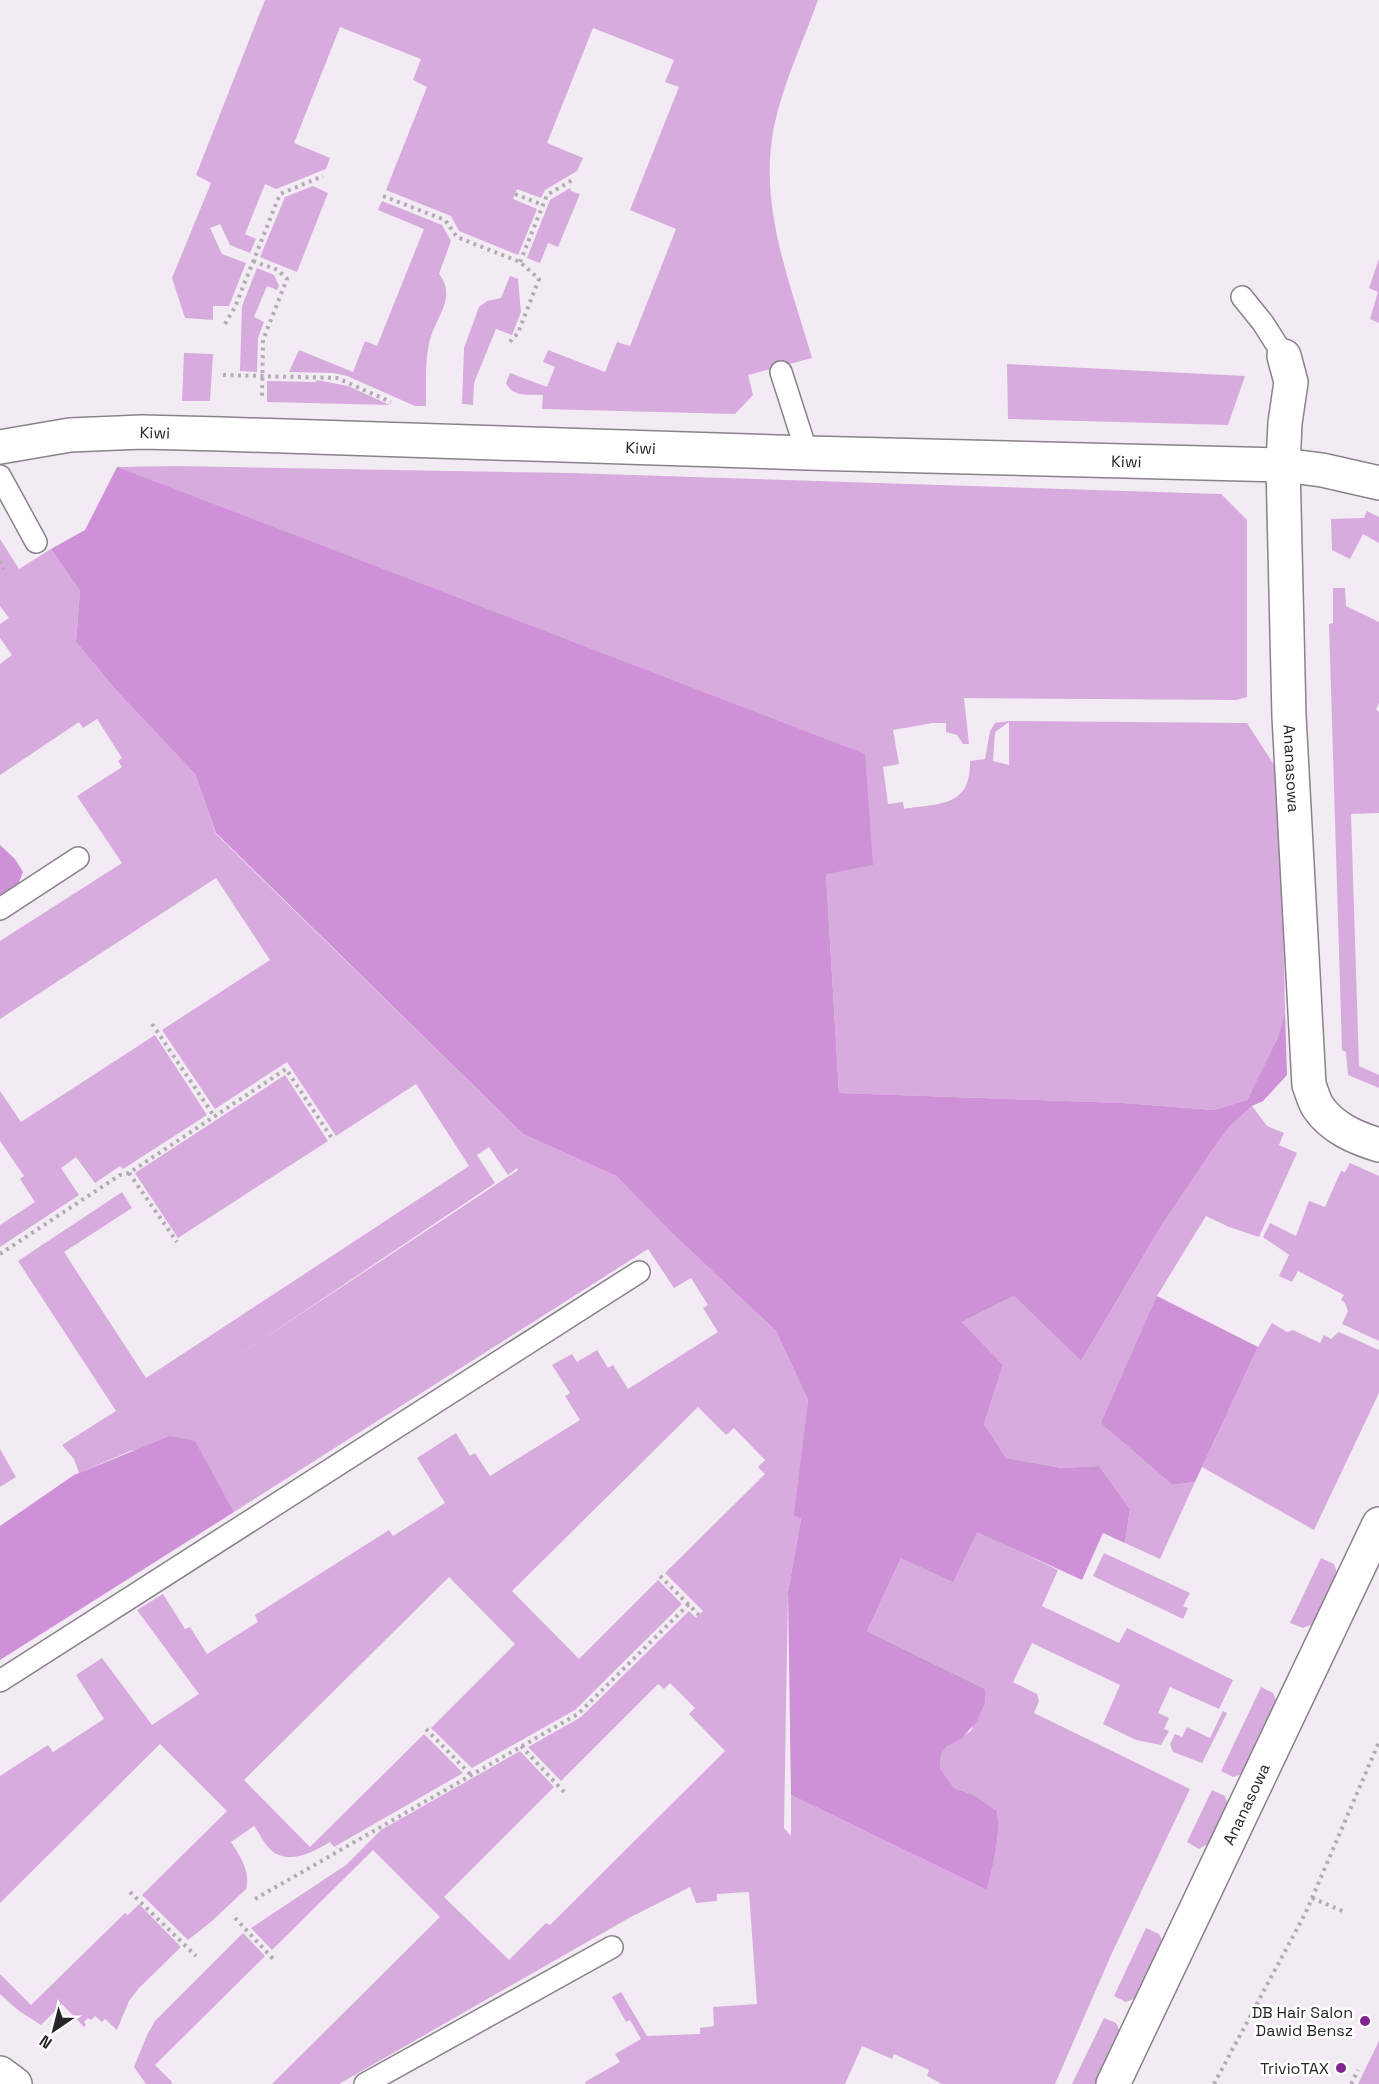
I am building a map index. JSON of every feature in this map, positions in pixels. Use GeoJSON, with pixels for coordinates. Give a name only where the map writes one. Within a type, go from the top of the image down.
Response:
{"type":"FeatureCollection","features":[{"type":"Feature","properties":{"kind":"street","name":"Ananasowa"},"geometry":{"type":"LineString","coordinates":[[1284,356],[1291,382],[1285,423],[1283,465],[1289,716],[1309,1085],[1319,1108],[1335,1125],[1353,1136],[1379,1145]]}},
{"type":"Feature","properties":{"kind":"street","name":"Kiwi"},"geometry":{"type":"LineString","coordinates":[[0,447],[70,435],[142,432],[1283,465],[1322,470],[1379,483]]}},
{"type":"Feature","properties":{"kind":"street","name":"Ananasowa"},"geometry":{"type":"LineString","coordinates":[[1113,2084],[1379,1524]]}},
{"type":"Feature","properties":{"kind":"street"},"geometry":{"type":"LineString","coordinates":[[0,2073],[15,2084]]}},
{"type":"Feature","properties":{"kind":"lane"},"geometry":{"type":"LineString","coordinates":[[1242,297],[1263,323],[1284,356]]}},
{"type":"Feature","properties":{"kind":"lane"},"geometry":{"type":"LineString","coordinates":[[781,372],[807,453]]}},
{"type":"Feature","properties":{"kind":"lane"},"geometry":{"type":"LineString","coordinates":[[0,476],[36,542]]}},
{"type":"Feature","properties":{"kind":"lane"},"geometry":{"type":"LineString","coordinates":[[0,909],[78,858]]}},
{"type":"Feature","properties":{"kind":"lane"},"geometry":{"type":"LineString","coordinates":[[0,1681],[639,1272]]}},
{"type":"Feature","properties":{"kind":"lane"},"geometry":{"type":"LineString","coordinates":[[365,2084],[612,1947]]}},
{"type":"Feature","properties":{"kind":"path"},"geometry":{"type":"LineString","coordinates":[[225,324],[235,307],[280,194],[323,176]]}},
{"type":"Feature","properties":{"kind":"path"},"geometry":{"type":"LineString","coordinates":[[520,262],[547,195],[574,179]]}},
{"type":"Feature","properties":{"kind":"path"},"geometry":{"type":"LineString","coordinates":[[515,194],[543,205]]}},
{"type":"Feature","properties":{"kind":"path"},"geometry":{"type":"LineString","coordinates":[[383,196],[445,220],[457,237],[520,262],[539,279],[545,281]]}},
{"type":"Feature","properties":{"kind":"path"},"geometry":{"type":"LineString","coordinates":[[253,261],[278,270],[293,282]]}},
{"type":"Feature","properties":{"kind":"path"},"geometry":{"type":"LineString","coordinates":[[262,407],[263,340],[287,279]]}},
{"type":"Feature","properties":{"kind":"path"},"geometry":{"type":"LineString","coordinates":[[508,344],[518,333],[539,279]]}},
{"type":"Feature","properties":{"kind":"path"},"geometry":{"type":"LineString","coordinates":[[223,375],[337,378],[400,406]]}},
{"type":"Feature","properties":{"kind":"path"},"geometry":{"type":"LineString","coordinates":[[0,561],[4,569]]}},
{"type":"Feature","properties":{"kind":"path"},"geometry":{"type":"LineString","coordinates":[[152,1024],[214,1116]]}},
{"type":"Feature","properties":{"kind":"path"},"geometry":{"type":"LineString","coordinates":[[0,1254],[120,1175],[129,1173],[286,1069],[333,1140]]}},
{"type":"Feature","properties":{"kind":"path"},"geometry":{"type":"LineString","coordinates":[[129,1173],[177,1242]]}},
{"type":"Feature","properties":{"kind":"path"},"geometry":{"type":"LineString","coordinates":[[660,1576],[699,1615]]}},
{"type":"Feature","properties":{"kind":"path"},"geometry":{"type":"LineString","coordinates":[[255,1899],[578,1714],[688,1604]]}},
{"type":"Feature","properties":{"kind":"path"},"geometry":{"type":"LineString","coordinates":[[426,1730],[471,1775]]}},
{"type":"Feature","properties":{"kind":"path"},"geometry":{"type":"LineString","coordinates":[[1214,2084],[1312,1898],[1379,1742]]}},
{"type":"Feature","properties":{"kind":"path"},"geometry":{"type":"LineString","coordinates":[[521,1746],[564,1792]]}},
{"type":"Feature","properties":{"kind":"path"},"geometry":{"type":"LineString","coordinates":[[130,1892],[196,1956]]}},
{"type":"Feature","properties":{"kind":"path"},"geometry":{"type":"LineString","coordinates":[[1312,1898],[1345,1912]]}},
{"type":"Feature","properties":{"kind":"path"},"geometry":{"type":"LineString","coordinates":[[235,1918],[275,1961]]}},
{"type":"Feature","properties":{"kind":"path"},"geometry":{"type":"LineString","coordinates":[[1351,2084],[1358,2070]]}},
{"type":"Feature","properties":{"kind":"shaded area"},"geometry":{"type":"Polygon","coordinates":[[[265,0],[818,0],[775,121],[770,167],[771,195],[780,250],[812,358],[748,375],[753,395],[735,414],[542,409],[543,395],[517,393],[509,388],[506,383],[510,373],[547,387],[555,367],[543,362],[548,350],[605,372],[617,342],[630,346],[676,229],[630,210],[679,87],[665,82],[674,60],[593,28],[547,143],[583,158],[577,171],[545,190],[541,198],[517,189],[513,199],[537,209],[518,255],[459,231],[451,216],[386,190],[427,87],[413,80],[421,59],[340,27],[294,143],[330,158],[326,169],[276,189],[265,184],[245,234],[256,239],[250,253],[230,245],[220,224],[210,228],[222,254],[246,263],[229,306],[213,306],[213,320],[185,318],[172,278],[211,183],[196,175],[265,0]]]}},
{"type":"Feature","properties":{"kind":"shaded area"},"geometry":{"type":"Polygon","coordinates":[[[313,186],[328,193],[297,272],[260,257],[285,197],[313,186]]]}},
{"type":"Feature","properties":{"kind":"shaded area"},"geometry":{"type":"Polygon","coordinates":[[[570,188],[571,191],[580,194],[558,247],[548,243],[540,263],[527,258],[550,200],[570,188]]]}},
{"type":"Feature","properties":{"kind":"shaded area"},"geometry":{"type":"Polygon","coordinates":[[[382,201],[442,225],[451,241],[439,274],[444,283],[446,300],[428,351],[426,406],[415,406],[347,376],[333,373],[289,372],[299,350],[353,372],[365,341],[377,346],[424,229],[378,210],[382,201]]]}},
{"type":"Feature","properties":{"kind":"shaded area"},"geometry":{"type":"Polygon","coordinates":[[[1379,259],[1379,323],[1370,319],[1378,292],[1369,288],[1379,259]]]}},
{"type":"Feature","properties":{"kind":"shaded area"},"geometry":{"type":"Polygon","coordinates":[[[257,268],[274,275],[279,286],[277,290],[267,286],[254,317],[264,322],[258,338],[257,372],[240,371],[242,306],[257,268]]]}},
{"type":"Feature","properties":{"kind":"shaded area"},"geometry":{"type":"Polygon","coordinates":[[[510,276],[518,279],[521,312],[512,335],[496,329],[474,383],[473,405],[462,404],[464,348],[479,307],[487,301],[501,298],[510,276]]]}},
{"type":"Feature","properties":{"kind":"shaded area"},"geometry":{"type":"Polygon","coordinates":[[[184,353],[213,354],[210,401],[182,401],[184,353]]]}},
{"type":"Feature","properties":{"kind":"shaded area"},"geometry":{"type":"Polygon","coordinates":[[[1007,364],[1245,376],[1228,425],[1008,419],[1007,364]]]}},
{"type":"Feature","properties":{"kind":"shaded area"},"geometry":{"type":"Polygon","coordinates":[[[317,380],[348,386],[390,405],[267,402],[267,381],[315,382],[317,380]]]}},
{"type":"Feature","properties":{"kind":"shaded area"},"geometry":{"type":"Polygon","coordinates":[[[117,467],[571,473],[1221,494],[1247,520],[1247,697],[1236,700],[964,698],[969,744],[963,744],[957,735],[946,732],[946,723],[893,730],[899,764],[883,767],[888,804],[903,802],[904,809],[941,804],[959,795],[969,776],[970,761],[985,759],[990,731],[995,723],[1009,721],[1247,723],[1280,774],[1285,1012],[1278,1037],[1247,1100],[1214,1110],[1123,1103],[839,1093],[826,873],[117,467]],[[1009,722],[995,732],[993,761],[1009,765],[1009,722]]]}},
{"type":"Feature","properties":{"kind":"shaded area"},"geometry":{"type":"Polygon","coordinates":[[[117,467],[865,754],[873,865],[826,874],[839,1093],[1123,1103],[1214,1110],[1247,1100],[1278,1037],[1285,1012],[1287,1075],[1263,1101],[1252,1106],[1229,1127],[1213,1149],[1161,1226],[1081,1361],[1014,1296],[962,1322],[1003,1365],[984,1424],[1006,1458],[1062,1468],[1099,1466],[1130,1509],[1125,1543],[1103,1533],[1082,1580],[977,1532],[953,1582],[901,1558],[867,1631],[985,1689],[985,1702],[977,1721],[961,1739],[946,1747],[941,1755],[940,1768],[954,1788],[974,1795],[997,1811],[997,1841],[987,1890],[791,1795],[788,1592],[801,1519],[794,1515],[808,1400],[776,1331],[672,1233],[616,1176],[523,1134],[216,833],[195,774],[115,689],[76,642],[80,591],[51,549],[85,530],[117,467]]]}},
{"type":"Feature","properties":{"kind":"shaded area"},"geometry":{"type":"Polygon","coordinates":[[[1367,511],[1379,517],[1379,543],[1363,534],[1350,559],[1332,550],[1331,519],[1364,518],[1367,511]]]}},
{"type":"Feature","properties":{"kind":"shaded area"},"geometry":{"type":"Polygon","coordinates":[[[0,539],[19,569],[51,549],[80,591],[76,642],[115,689],[195,774],[216,834],[523,1134],[616,1176],[672,1233],[776,1331],[808,1400],[795,1514],[801,1519],[788,1592],[784,1828],[791,1836],[791,1795],[987,1890],[997,1841],[997,1811],[974,1795],[954,1788],[940,1768],[941,1755],[946,1747],[971,1731],[985,1689],[867,1631],[901,1558],[977,1531],[1058,1570],[1042,1606],[1119,1643],[1127,1628],[1233,1680],[1219,1709],[1170,1687],[1158,1713],[1169,1718],[1164,1729],[1169,1731],[1161,1745],[1136,1740],[1103,1724],[1120,1685],[1032,1643],[1013,1682],[1037,1694],[1039,1701],[1034,1713],[1190,1789],[1112,1953],[1055,2084],[942,2084],[927,2076],[929,2070],[894,2054],[892,2059],[862,2046],[845,2084],[586,2084],[585,2082],[620,2062],[615,2054],[641,2039],[630,2020],[626,2022],[612,1997],[621,1992],[647,2036],[700,2034],[700,2028],[714,2026],[713,2007],[757,2004],[749,1892],[717,1894],[717,1901],[696,1903],[690,1887],[629,1918],[339,2084],[272,2084],[440,1917],[373,1850],[272,1950],[251,1928],[346,1865],[381,1830],[520,1751],[554,1787],[444,1897],[509,1960],[546,1923],[550,1925],[725,1751],[689,1714],[695,1708],[670,1683],[664,1689],[658,1684],[561,1781],[528,1747],[581,1717],[689,1611],[696,1618],[703,1611],[665,1573],[765,1474],[758,1467],[765,1460],[734,1428],[726,1435],[698,1407],[512,1591],[579,1659],[658,1580],[682,1604],[575,1710],[472,1768],[431,1728],[515,1644],[449,1577],[244,1780],[310,1847],[424,1734],[463,1773],[334,1847],[330,1842],[307,1854],[290,1857],[275,1853],[254,1826],[231,1842],[246,1870],[246,1889],[188,1940],[142,1895],[227,1811],[160,1744],[0,1903],[0,1776],[48,1745],[53,1752],[104,1719],[76,1675],[102,1658],[152,1725],[199,1694],[137,1610],[163,1594],[185,1629],[190,1627],[207,1654],[258,1622],[255,1615],[389,1530],[393,1536],[445,1503],[417,1458],[456,1433],[470,1456],[475,1453],[490,1476],[580,1420],[565,1396],[570,1393],[552,1365],[572,1354],[577,1362],[597,1350],[608,1368],[613,1365],[628,1389],[718,1332],[703,1308],[708,1305],[691,1278],[674,1288],[648,1249],[234,1512],[194,1441],[130,1451],[79,1473],[74,1459],[62,1445],[116,1411],[18,1261],[122,1192],[132,1208],[64,1252],[146,1378],[469,1166],[416,1084],[336,1136],[287,1062],[215,1109],[162,1030],[270,960],[216,878],[0,1019],[0,941],[122,863],[77,796],[122,767],[118,761],[122,758],[97,719],[83,728],[79,722],[0,775],[0,664],[12,655],[0,638],[0,624],[9,618],[0,606],[0,539]],[[489,1147],[477,1155],[495,1183],[233,1359],[518,1170],[517,1168],[508,1175],[489,1147]]]}},
{"type":"Feature","properties":{"kind":"shaded area"},"geometry":{"type":"Polygon","coordinates":[[[1333,588],[1345,588],[1346,606],[1379,622],[1379,703],[1376,709],[1379,712],[1379,813],[1351,814],[1359,1066],[1379,1075],[1379,1088],[1348,1075],[1346,1052],[1342,1050],[1329,624],[1333,623],[1333,588]]]}},
{"type":"Feature","properties":{"kind":"shaded area"},"geometry":{"type":"Polygon","coordinates":[[[0,845],[15,859],[23,872],[16,890],[0,900],[0,845]]]}},
{"type":"Feature","properties":{"kind":"shaded area"},"geometry":{"type":"Polygon","coordinates":[[[155,1035],[207,1115],[123,1169],[120,1166],[95,1183],[76,1157],[61,1168],[79,1195],[0,1247],[0,1225],[35,1202],[20,1179],[24,1176],[0,1141],[0,1091],[21,1122],[155,1035]]]}},
{"type":"Feature","properties":{"kind":"shaded area"},"geometry":{"type":"Polygon","coordinates":[[[285,1075],[328,1141],[178,1238],[135,1173],[285,1075]]]}},
{"type":"Feature","properties":{"kind":"shaded area"},"geometry":{"type":"Polygon","coordinates":[[[1252,1106],[1267,1126],[1284,1133],[1279,1145],[1297,1153],[1259,1237],[1206,1216],[1157,1296],[1173,1485],[1195,1482],[1160,1559],[1125,1543],[1130,1509],[1099,1466],[1062,1468],[1006,1458],[984,1424],[1003,1365],[962,1322],[1014,1296],[1081,1361],[1161,1226],[1229,1127],[1252,1106]]]}},
{"type":"Feature","properties":{"kind":"shaded area"},"geometry":{"type":"Polygon","coordinates":[[[1350,1163],[1379,1176],[1379,1341],[1342,1324],[1348,1311],[1341,1300],[1344,1295],[1298,1271],[1292,1282],[1279,1276],[1289,1255],[1263,1237],[1270,1223],[1296,1236],[1309,1201],[1325,1207],[1341,1171],[1345,1172],[1350,1163]]]}},
{"type":"Feature","properties":{"kind":"shaded area"},"geometry":{"type":"Polygon","coordinates":[[[1157,1296],[1258,1347],[1195,1482],[1173,1485],[1101,1423],[1157,1296]]]}},
{"type":"Feature","properties":{"kind":"shaded area"},"geometry":{"type":"Polygon","coordinates":[[[1272,1323],[1287,1332],[1293,1330],[1320,1343],[1324,1335],[1331,1339],[1339,1332],[1379,1350],[1379,1393],[1314,1530],[1202,1467],[1258,1347],[1272,1323]]]}},
{"type":"Feature","properties":{"kind":"shaded area"},"geometry":{"type":"Polygon","coordinates":[[[170,1436],[195,1441],[234,1512],[0,1660],[0,1526],[74,1475],[170,1436]]]}},
{"type":"Feature","properties":{"kind":"shaded area"},"geometry":{"type":"Polygon","coordinates":[[[0,1449],[16,1477],[0,1487],[0,1449]]]}},
{"type":"Feature","properties":{"kind":"shaded area"},"geometry":{"type":"Polygon","coordinates":[[[1104,1553],[1190,1593],[1183,1606],[1188,1608],[1183,1619],[1093,1576],[1104,1553]]]}},
{"type":"Feature","properties":{"kind":"shaded area"},"geometry":{"type":"Polygon","coordinates":[[[1321,1558],[1334,1564],[1337,1573],[1313,1624],[1303,1628],[1290,1623],[1321,1558]]]}},
{"type":"Feature","properties":{"kind":"shaded area"},"geometry":{"type":"Polygon","coordinates":[[[1261,1687],[1273,1693],[1277,1702],[1242,1774],[1233,1777],[1221,1771],[1261,1687]]]}},
{"type":"Feature","properties":{"kind":"shaded area"},"geometry":{"type":"Polygon","coordinates":[[[1223,1711],[1227,1713],[1202,1763],[1173,1752],[1170,1744],[1175,1734],[1182,1737],[1187,1727],[1210,1738],[1223,1711]]]}},
{"type":"Feature","properties":{"kind":"shaded area"},"geometry":{"type":"Polygon","coordinates":[[[1212,1790],[1225,1796],[1228,1804],[1208,1844],[1199,1849],[1187,1842],[1212,1790]]]}},
{"type":"Feature","properties":{"kind":"shaded area"},"geometry":{"type":"Polygon","coordinates":[[[139,1904],[181,1947],[139,1988],[129,2001],[117,2030],[105,2019],[102,2022],[95,2016],[84,2022],[86,2025],[84,2027],[62,2004],[41,2025],[19,2011],[0,1994],[0,1974],[31,2005],[125,1913],[128,1915],[139,1904]]]}},
{"type":"Feature","properties":{"kind":"shaded area"},"geometry":{"type":"Polygon","coordinates":[[[1146,1928],[1159,1934],[1163,1942],[1136,1998],[1126,2002],[1114,1996],[1146,1928]]]}},
{"type":"Feature","properties":{"kind":"shaded area"},"geometry":{"type":"Polygon","coordinates":[[[243,1933],[265,1956],[155,2065],[172,2082],[171,2084],[146,2084],[134,2067],[155,2021],[243,1933]]]}},
{"type":"Feature","properties":{"kind":"shaded area"},"geometry":{"type":"Polygon","coordinates":[[[1104,2018],[1116,2023],[1120,2032],[1095,2084],[1072,2084],[1104,2018]]]}},
{"type":"Feature","properties":{"kind":"shaded area"},"geometry":{"type":"Polygon","coordinates":[[[1379,2041],[1379,2084],[1358,2084],[1379,2041]]]}},
{"type":"Feature","properties":{"kind":"place","name":"DB Hair Salon Dawid Bensz"},"geometry":{"type":"Point","coordinates":[1365,2021]}},
{"type":"Feature","properties":{"kind":"place","name":"TrivioTAX"},"geometry":{"type":"Point","coordinates":[1341,2068]}}]}
